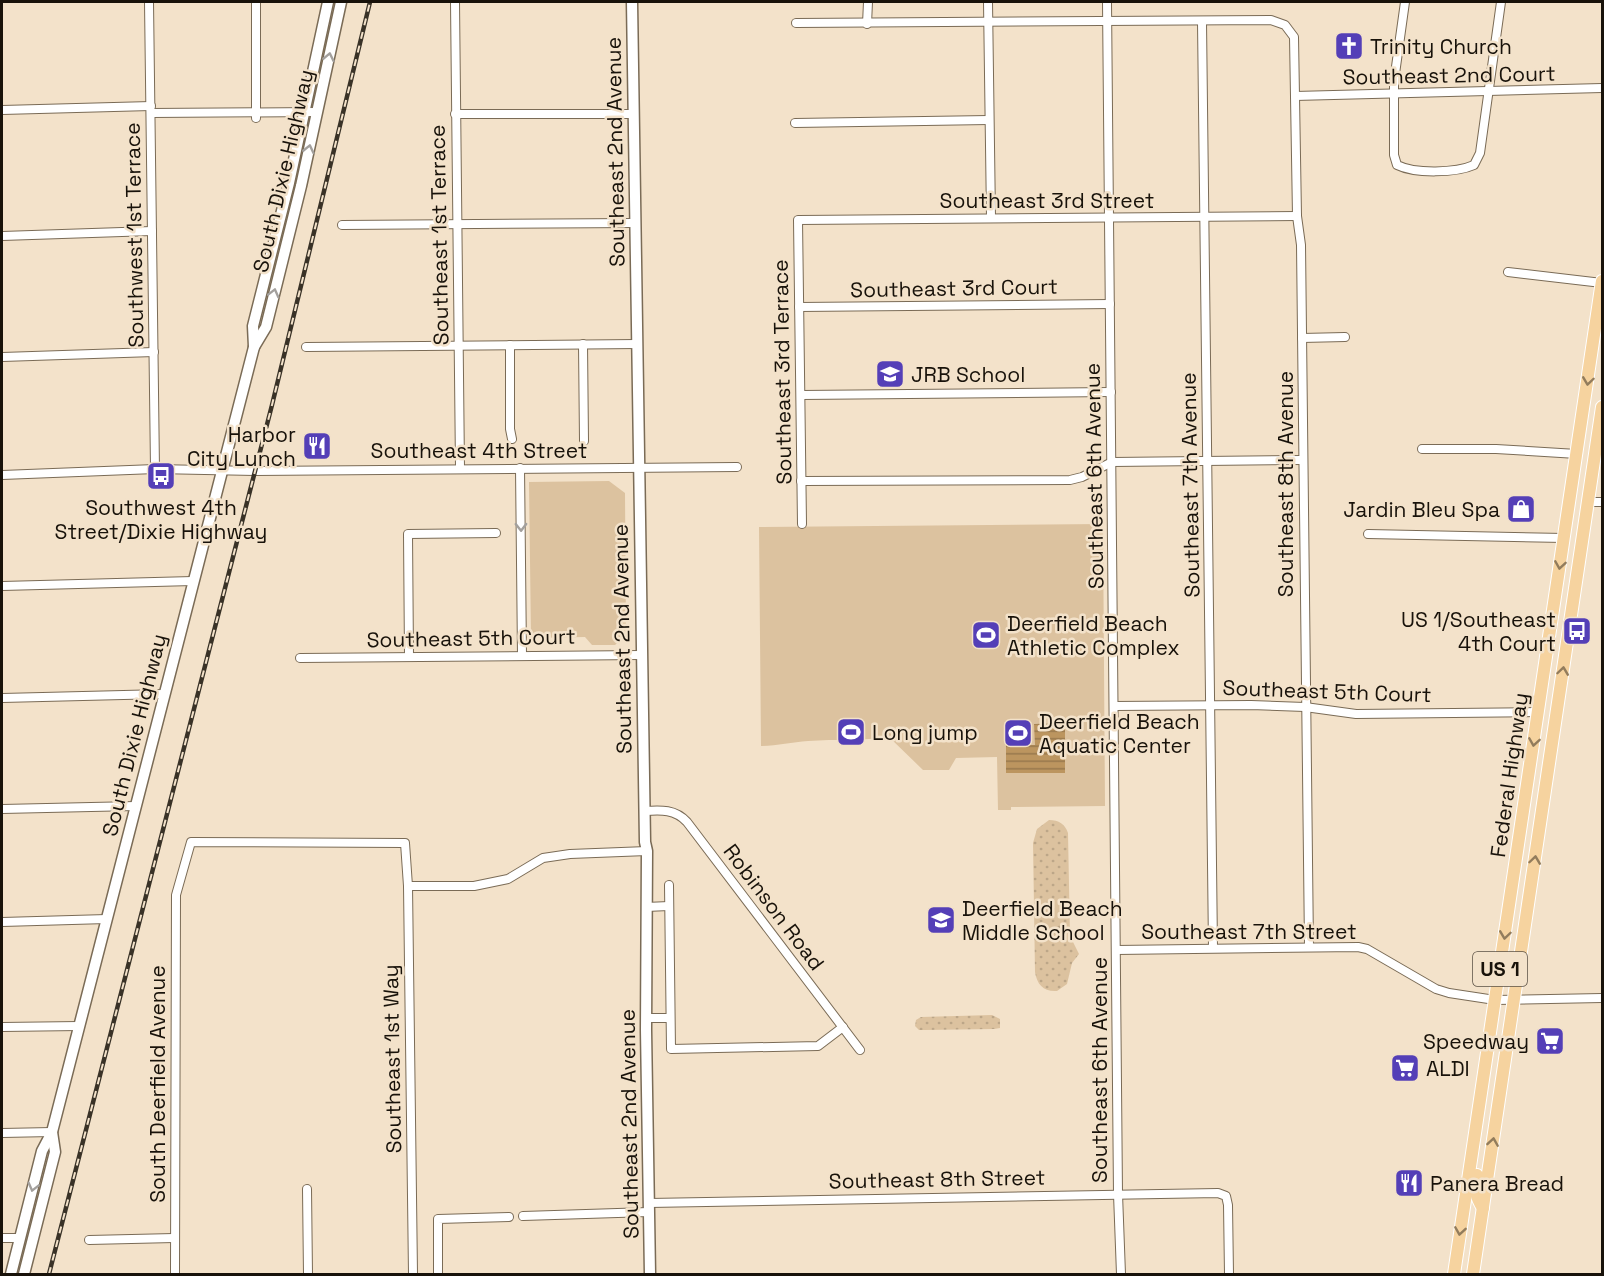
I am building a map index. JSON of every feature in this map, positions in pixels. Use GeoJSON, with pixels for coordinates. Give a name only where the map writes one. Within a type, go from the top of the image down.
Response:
{"type":"FeatureCollection","features":[{"type":"Feature","properties":{"kind":"main road","name":"South Dixie Highway"},"geometry":{"type":"LineString","coordinates":[[254,347],[253,326],[328,2]]}},
{"type":"Feature","properties":{"kind":"main road","name":"South Dixie Highway"},"geometry":{"type":"LineString","coordinates":[[11,1275],[42,1151],[52,1132],[254,347],[266,327],[341,2]]}},
{"type":"Feature","properties":{"kind":"main road","name":"Southeast 2nd Avenue"},"geometry":{"type":"LineString","coordinates":[[632,2],[641,655],[647,851],[646,1018],[650,1275]]}},
{"type":"Feature","properties":{"kind":"main road","name":"Federal Highway"},"geometry":{"type":"LineString","coordinates":[[1454,1275],[1602,282]]}},
{"type":"Feature","properties":{"kind":"main road","name":"Federal Highway"},"geometry":{"type":"LineString","coordinates":[[1473,1275],[1602,407]]}},
{"type":"Feature","properties":{"kind":"main road"},"geometry":{"type":"LineString","coordinates":[[1576,460],[1580,485],[1588,502]]}},
{"type":"Feature","properties":{"kind":"main road"},"geometry":{"type":"LineString","coordinates":[[1569,506],[1578,516],[1583,535]]}},
{"type":"Feature","properties":{"kind":"main road"},"geometry":{"type":"LineString","coordinates":[[1545,663],[1550,686],[1559,696]]}},
{"type":"Feature","properties":{"kind":"main road"},"geometry":{"type":"LineString","coordinates":[[1538,712],[1546,725],[1552,749]]}},
{"type":"Feature","properties":{"kind":"main road"},"geometry":{"type":"LineString","coordinates":[[1477,1122],[1482,1129],[1475,1188],[1476,1198],[1483,1208]]}},
{"type":"Feature","properties":{"kind":"main road","name":"South Dixie Highway"},"geometry":{"type":"LineString","coordinates":[[24,1275],[55,1152],[52,1132]]}},
{"type":"Feature","properties":{"kind":"main road"},"geometry":{"type":"LineString","coordinates":[[1464,1204],[1474,1216],[1478,1241]]}},
{"type":"Feature","properties":{"kind":"street","name":"Southwest 1st Terrace"},"geometry":{"type":"LineString","coordinates":[[150,2],[155,469]]}},
{"type":"Feature","properties":{"kind":"street"},"geometry":{"type":"LineString","coordinates":[[256,2],[256,115]]}},
{"type":"Feature","properties":{"kind":"street","name":"Southeast 1st Terrace"},"geometry":{"type":"LineString","coordinates":[[455,2],[460,468]]}},
{"type":"Feature","properties":{"kind":"street"},"geometry":{"type":"LineString","coordinates":[[867,24],[868,2]]}},
{"type":"Feature","properties":{"kind":"street"},"geometry":{"type":"LineString","coordinates":[[988,2],[991,218]]}},
{"type":"Feature","properties":{"kind":"street","name":"Southeast 6th Avenue"},"geometry":{"type":"LineString","coordinates":[[1107,2],[1118,1194],[1121,1275]]}},
{"type":"Feature","properties":{"kind":"street"},"geometry":{"type":"LineString","coordinates":[[1405,2],[1393,95],[1394,155],[1397,165],[1407,170],[1462,170],[1474,165],[1480,153],[1501,2]]}},
{"type":"Feature","properties":{"kind":"street","name":"Southeast 8th Avenue"},"geometry":{"type":"LineString","coordinates":[[1202,22],[1271,21],[1285,26],[1294,37],[1297,216],[1301,245],[1309,947]]}},
{"type":"Feature","properties":{"kind":"street"},"geometry":{"type":"LineString","coordinates":[[796,23],[1202,22]]}},
{"type":"Feature","properties":{"kind":"street","name":"Southeast 7th Avenue"},"geometry":{"type":"LineString","coordinates":[[1202,22],[1213,948]]}},
{"type":"Feature","properties":{"kind":"street","name":"Southeast 2nd Court"},"geometry":{"type":"LineString","coordinates":[[1295,96],[1602,88]]}},
{"type":"Feature","properties":{"kind":"street"},"geometry":{"type":"LineString","coordinates":[[2,110],[151,110],[256,115],[317,112]]}},
{"type":"Feature","properties":{"kind":"street"},"geometry":{"type":"LineString","coordinates":[[456,114],[634,114]]}},
{"type":"Feature","properties":{"kind":"street"},"geometry":{"type":"LineString","coordinates":[[795,123],[989,120]]}},
{"type":"Feature","properties":{"kind":"street","name":"Southeast 3rd Street"},"geometry":{"type":"LineString","coordinates":[[798,220],[1297,216]]}},
{"type":"Feature","properties":{"kind":"street","name":"Southeast 3rd Terrace"},"geometry":{"type":"LineString","coordinates":[[798,220],[802,524]]}},
{"type":"Feature","properties":{"kind":"street"},"geometry":{"type":"LineString","coordinates":[[342,225],[635,223]]}},
{"type":"Feature","properties":{"kind":"street"},"geometry":{"type":"LineString","coordinates":[[2,236],[152,231]]}},
{"type":"Feature","properties":{"kind":"street"},"geometry":{"type":"LineString","coordinates":[[1508,272],[1602,282]]}},
{"type":"Feature","properties":{"kind":"street","name":"Southeast 3rd Court"},"geometry":{"type":"LineString","coordinates":[[799,307],[1110,304]]}},
{"type":"Feature","properties":{"kind":"street"},"geometry":{"type":"LineString","coordinates":[[1302,338],[1345,337]]}},
{"type":"Feature","properties":{"kind":"street"},"geometry":{"type":"LineString","coordinates":[[582,344],[584,441]]}},
{"type":"Feature","properties":{"kind":"street"},"geometry":{"type":"LineString","coordinates":[[306,348],[637,344]]}},
{"type":"Feature","properties":{"kind":"street"},"geometry":{"type":"LineString","coordinates":[[510,345],[512,439]]}},
{"type":"Feature","properties":{"kind":"street"},"geometry":{"type":"LineString","coordinates":[[2,357],[154,352]]}},
{"type":"Feature","properties":{"kind":"street"},"geometry":{"type":"LineString","coordinates":[[801,395],[1111,392]]}},
{"type":"Feature","properties":{"kind":"street"},"geometry":{"type":"LineString","coordinates":[[1422,449],[1496,449],[1576,460]]}},
{"type":"Feature","properties":{"kind":"street"},"geometry":{"type":"LineString","coordinates":[[801,482],[1071,480],[1112,462],[1304,460]]}},
{"type":"Feature","properties":{"kind":"street","name":"Southeast 4th Street"},"geometry":{"type":"LineString","coordinates":[[2,475],[155,469],[737,467]]}},
{"type":"Feature","properties":{"kind":"street"},"geometry":{"type":"LineString","coordinates":[[520,468],[522,656]]}},
{"type":"Feature","properties":{"kind":"street"},"geometry":{"type":"LineString","coordinates":[[1588,502],[1602,502]]}},
{"type":"Feature","properties":{"kind":"street"},"geometry":{"type":"LineString","coordinates":[[409,657],[408,534],[496,533]]}},
{"type":"Feature","properties":{"kind":"street"},"geometry":{"type":"LineString","coordinates":[[1368,534],[1564,538]]}},
{"type":"Feature","properties":{"kind":"street"},"geometry":{"type":"LineString","coordinates":[[2,586],[193,581]]}},
{"type":"Feature","properties":{"kind":"street","name":"Southeast 5th Court"},"geometry":{"type":"LineString","coordinates":[[300,658],[641,655]]}},
{"type":"Feature","properties":{"kind":"street"},"geometry":{"type":"LineString","coordinates":[[2,698],[164,694]]}},
{"type":"Feature","properties":{"kind":"street","name":"Southeast 5th Court"},"geometry":{"type":"LineString","coordinates":[[1114,706],[1305,707],[1356,714],[1538,712]]}},
{"type":"Feature","properties":{"kind":"street"},"geometry":{"type":"LineString","coordinates":[[2,809],[136,806]]}},
{"type":"Feature","properties":{"kind":"street","name":"Robinson Road"},"geometry":{"type":"LineString","coordinates":[[645,811],[660,810],[680,814],[860,1050]]}},
{"type":"Feature","properties":{"kind":"street","name":"Southeast 1st Way"},"geometry":{"type":"LineString","coordinates":[[176,895],[190,842],[405,843],[408,886],[413,1275]]}},
{"type":"Feature","properties":{"kind":"street"},"geometry":{"type":"LineString","coordinates":[[408,886],[474,886],[508,879],[543,858],[570,854],[647,851]]}},
{"type":"Feature","properties":{"kind":"street"},"geometry":{"type":"LineString","coordinates":[[669,885],[671,1049],[818,1046],[843,1027]]}},
{"type":"Feature","properties":{"kind":"street","name":"South Deerfield Avenue"},"geometry":{"type":"LineString","coordinates":[[175,1275],[176,895]]}},
{"type":"Feature","properties":{"kind":"street"},"geometry":{"type":"LineString","coordinates":[[646,907],[669,906]]}},
{"type":"Feature","properties":{"kind":"street"},"geometry":{"type":"LineString","coordinates":[[2,922],[107,919]]}},
{"type":"Feature","properties":{"kind":"street","name":"Southeast 7th Street"},"geometry":{"type":"LineString","coordinates":[[1116,950],[1344,946],[1367,949],[1436,989],[1449,993],[1495,1000],[1602,998]]}},
{"type":"Feature","properties":{"kind":"street"},"geometry":{"type":"LineString","coordinates":[[646,1018],[670,1018]]}},
{"type":"Feature","properties":{"kind":"street"},"geometry":{"type":"LineString","coordinates":[[2,1028],[79,1026]]}},
{"type":"Feature","properties":{"kind":"street"},"geometry":{"type":"LineString","coordinates":[[2,1133],[52,1132]]}},
{"type":"Feature","properties":{"kind":"street"},"geometry":{"type":"LineString","coordinates":[[307,1190],[308,1275]]}},
{"type":"Feature","properties":{"kind":"street","name":"Southeast 8th Street"},"geometry":{"type":"LineString","coordinates":[[523,1216],[649,1208],[1218,1193],[1226,1196],[1228,1205],[1229,1275]]}},
{"type":"Feature","properties":{"kind":"street"},"geometry":{"type":"LineString","coordinates":[[438,1275],[438,1219],[509,1217]]}},
{"type":"Feature","properties":{"kind":"street"},"geometry":{"type":"LineString","coordinates":[[2,1238],[20,1238]]}},
{"type":"Feature","properties":{"kind":"street"},"geometry":{"type":"LineString","coordinates":[[89,1240],[174,1238]]}},
{"type":"Feature","properties":{"kind":"shaded area"},"geometry":{"type":"Polygon","coordinates":[[[609,481],[625,493],[626,634],[615,645],[592,645],[585,637],[531,638],[529,482],[609,481]]]}},
{"type":"Feature","properties":{"kind":"shaded area"},"geometry":{"type":"Polygon","coordinates":[[[1103,524],[1105,806],[1011,807],[1011,810],[998,810],[997,757],[956,758],[949,770],[923,770],[889,737],[761,746],[759,527],[1103,524]]]}},
{"type":"Feature","properties":{"kind":"shaded area"},"geometry":{"type":"Polygon","coordinates":[[[1065,723],[1065,773],[1006,773],[1006,745],[1035,745],[1034,724],[1065,723]]]}},
{"type":"Feature","properties":{"kind":"shaded area"},"geometry":{"type":"Polygon","coordinates":[[[1049,820],[1061,823],[1068,833],[1070,936],[1079,954],[1072,963],[1067,984],[1057,991],[1042,987],[1037,981],[1035,972],[1033,843],[1037,829],[1049,820]]]}},
{"type":"Feature","properties":{"kind":"shaded area"},"geometry":{"type":"Polygon","coordinates":[[[992,1015],[1000,1019],[1000,1028],[919,1030],[915,1026],[916,1020],[921,1017],[992,1015]]]}},
{"type":"Feature","properties":{"kind":"railway"},"geometry":{"type":"LineString","coordinates":[[49,1274],[272,405],[370,2]]}},
{"type":"Feature","properties":{"kind":"place","name":"Trinity Church"},"geometry":{"type":"Point","coordinates":[1349,46]}},
{"type":"Feature","properties":{"kind":"place","name":"JRB School"},"geometry":{"type":"Point","coordinates":[890,374]}},
{"type":"Feature","properties":{"kind":"place","name":"Harbor City Lunch"},"geometry":{"type":"Point","coordinates":[317,446]}},
{"type":"Feature","properties":{"kind":"place","name":"Southwest 4th Street/Dixie Highway"},"geometry":{"type":"Point","coordinates":[161,476]}},
{"type":"Feature","properties":{"kind":"place","name":"Jardin Bleu Spa"},"geometry":{"type":"Point","coordinates":[1521,509]}},
{"type":"Feature","properties":{"kind":"place","name":"US 1/Southeast 4th Court"},"geometry":{"type":"Point","coordinates":[1577,631]}},
{"type":"Feature","properties":{"kind":"place","name":"Deerfield Beach Athletic Complex"},"geometry":{"type":"Point","coordinates":[986,635]}},
{"type":"Feature","properties":{"kind":"place","name":"Long jump"},"geometry":{"type":"Point","coordinates":[851,732]}},
{"type":"Feature","properties":{"kind":"place","name":"Deerfield Beach Aquatic Center"},"geometry":{"type":"Point","coordinates":[1018,733]}},
{"type":"Feature","properties":{"kind":"place","name":"Deerfield Beach Middle School"},"geometry":{"type":"Point","coordinates":[941,920]}},
{"type":"Feature","properties":{"kind":"place","name":"Speedway"},"geometry":{"type":"Point","coordinates":[1550,1041]}},
{"type":"Feature","properties":{"kind":"place","name":"ALDI"},"geometry":{"type":"Point","coordinates":[1405,1068]}},
{"type":"Feature","properties":{"kind":"place","name":"Panera Bread"},"geometry":{"type":"Point","coordinates":[1409,1183]}}]}
